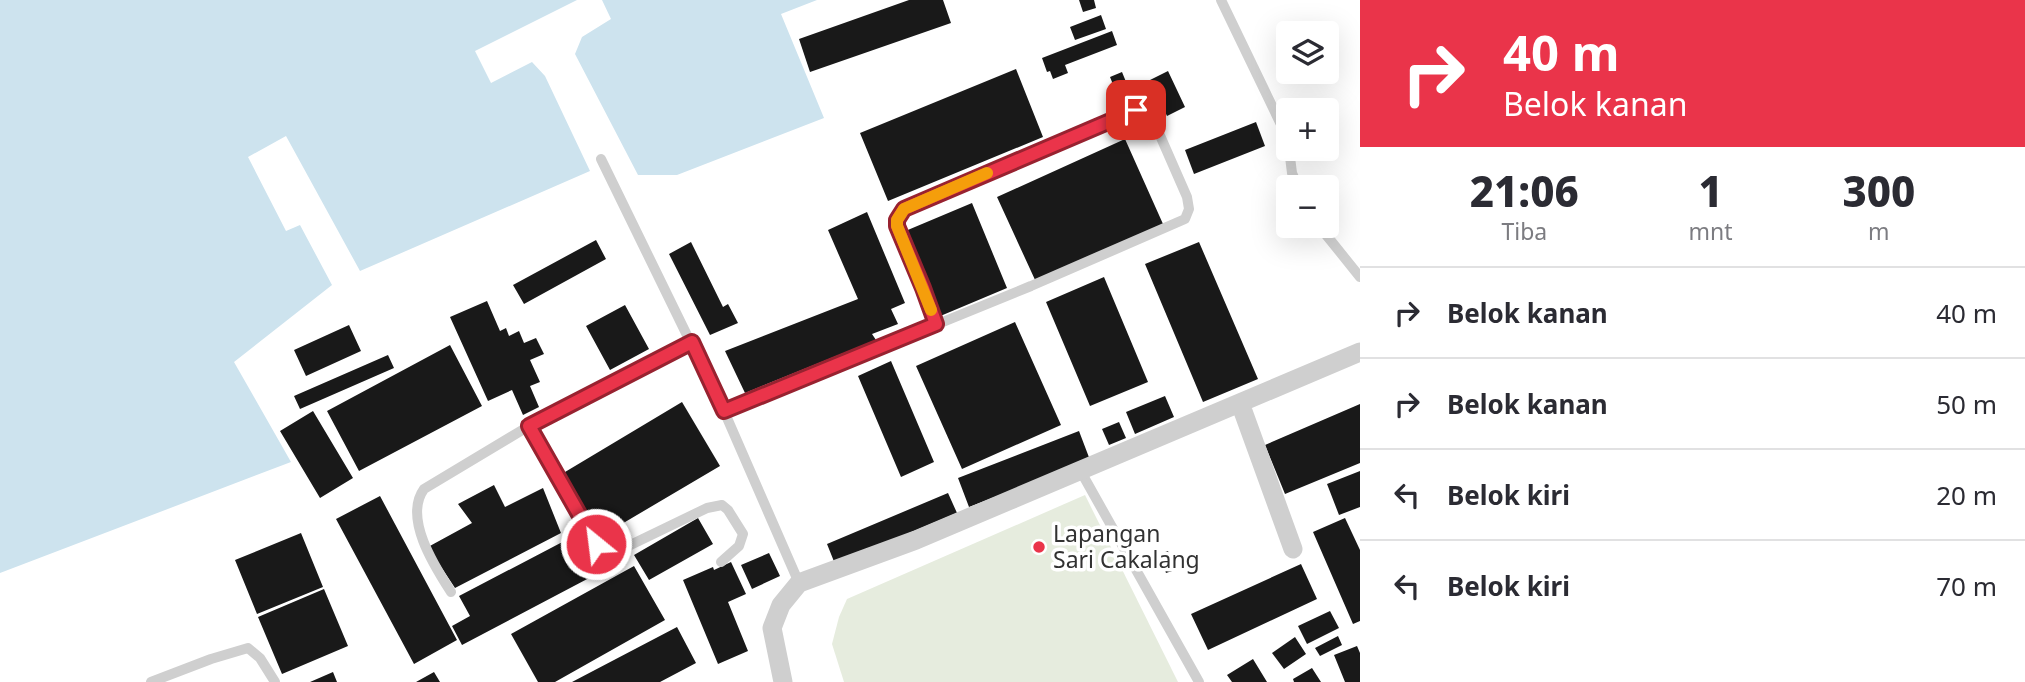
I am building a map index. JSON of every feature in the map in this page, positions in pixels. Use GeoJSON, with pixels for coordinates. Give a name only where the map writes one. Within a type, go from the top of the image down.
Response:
{"type":"FeatureCollection","features":[{"type":"Feature","properties":{"kind":"street"},"geometry":{"type":"LineString","coordinates":[[783,682],[772,628],[781,605],[799,583],[916,540],[1360,352]]}},
{"type":"Feature","properties":{"kind":"street"},"geometry":{"type":"LineString","coordinates":[[1240,403],[1293,549]]}},
{"type":"Feature","properties":{"kind":"lane"},"geometry":{"type":"LineString","coordinates":[[1221,0],[1276,114]]}},
{"type":"Feature","properties":{"kind":"lane"},"geometry":{"type":"LineString","coordinates":[[724,411],[936,324],[1185,219],[1189,209],[1187,197],[1155,124],[1145,111],[1136,110],[904,209],[897,220],[897,226],[936,324]]}},
{"type":"Feature","properties":{"kind":"lane"},"geometry":{"type":"LineString","coordinates":[[601,159],[692,342],[799,583]]}},
{"type":"Feature","properties":{"kind":"lane"},"geometry":{"type":"LineString","coordinates":[[1329,238],[1360,277]]}},
{"type":"Feature","properties":{"kind":"lane"},"geometry":{"type":"LineString","coordinates":[[452,592],[435,566],[417,521],[419,497],[424,489],[529,426],[692,342]]}},
{"type":"Feature","properties":{"kind":"lane"},"geometry":{"type":"LineString","coordinates":[[529,426],[596,544],[601,548],[620,550],[707,508],[722,505],[728,509],[743,534],[739,546],[721,562]]}},
{"type":"Feature","properties":{"kind":"lane"},"geometry":{"type":"LineString","coordinates":[[1080,470],[1199,682]]}},
{"type":"Feature","properties":{"kind":"lane"},"geometry":{"type":"LineString","coordinates":[[151,682],[247,648],[260,658],[275,682]]}},
{"type":"Feature","properties":{"kind":"shaded area","name":"Lapangan Sari Cakalang"},"geometry":{"type":"Polygon","coordinates":[[[1085,495],[1178,682],[844,682],[832,644],[847,599],[1085,495]]]}},
{"type":"Feature","properties":{"kind":"water"},"geometry":{"type":"Polygon","coordinates":[[[0,0],[577,0],[475,51],[491,83],[532,62],[545,76],[590,171],[360,271],[286,136],[248,157],[286,231],[300,225],[332,285],[234,362],[291,462],[0,573],[0,0]]]}},
{"type":"Feature","properties":{"kind":"water"},"geometry":{"type":"Polygon","coordinates":[[[602,0],[817,0],[781,14],[824,118],[677,175],[638,175],[575,54],[582,37],[611,19],[602,0]]]}},
{"type":"Feature","properties":{"kind":"building"},"geometry":{"type":"Polygon","coordinates":[[[909,0],[943,0],[951,23],[810,72],[799,39],[909,0]]]}},
{"type":"Feature","properties":{"kind":"building"},"geometry":{"type":"Polygon","coordinates":[[[1079,0],[1094,0],[1096,8],[1083,12],[1079,0]]]}},
{"type":"Feature","properties":{"kind":"building"},"geometry":{"type":"Polygon","coordinates":[[[1101,15],[1106,29],[1075,40],[1070,27],[1101,15]]]}},
{"type":"Feature","properties":{"kind":"building"},"geometry":{"type":"Polygon","coordinates":[[[1112,31],[1117,45],[1065,65],[1068,73],[1053,79],[1050,71],[1047,72],[1042,58],[1112,31]]]}},
{"type":"Feature","properties":{"kind":"building"},"geometry":{"type":"Polygon","coordinates":[[[1016,69],[1043,137],[888,201],[860,133],[1016,69]]]}},
{"type":"Feature","properties":{"kind":"building"},"geometry":{"type":"Polygon","coordinates":[[[1168,71],[1185,107],[1167,116],[1150,80],[1168,71]]]}},
{"type":"Feature","properties":{"kind":"building"},"geometry":{"type":"Polygon","coordinates":[[[1122,72],[1135,104],[1123,109],[1110,77],[1122,72]]]}},
{"type":"Feature","properties":{"kind":"building"},"geometry":{"type":"Polygon","coordinates":[[[1256,122],[1265,146],[1194,174],[1185,150],[1256,122]]]}},
{"type":"Feature","properties":{"kind":"building"},"geometry":{"type":"Polygon","coordinates":[[[1125,139],[1163,224],[1036,282],[997,197],[1125,139]]]}},
{"type":"Feature","properties":{"kind":"building"},"geometry":{"type":"Polygon","coordinates":[[[972,203],[1007,288],[938,317],[903,232],[972,203]]]}},
{"type":"Feature","properties":{"kind":"building"},"geometry":{"type":"Polygon","coordinates":[[[867,212],[905,303],[891,309],[898,324],[872,334],[876,340],[745,393],[725,351],[858,299],[828,230],[867,212]]]}},
{"type":"Feature","properties":{"kind":"building"},"geometry":{"type":"Polygon","coordinates":[[[596,240],[606,259],[524,304],[513,285],[596,240]]]}},
{"type":"Feature","properties":{"kind":"building"},"geometry":{"type":"Polygon","coordinates":[[[691,242],[723,307],[728,304],[738,323],[710,335],[669,254],[691,242]]]}},
{"type":"Feature","properties":{"kind":"building"},"geometry":{"type":"Polygon","coordinates":[[[1199,242],[1258,379],[1203,402],[1145,264],[1199,242]]]}},
{"type":"Feature","properties":{"kind":"building"},"geometry":{"type":"Polygon","coordinates":[[[1104,277],[1148,382],[1090,406],[1046,302],[1104,277]]]}},
{"type":"Feature","properties":{"kind":"building"},"geometry":{"type":"Polygon","coordinates":[[[487,301],[500,331],[506,328],[509,336],[519,331],[524,343],[536,338],[544,354],[530,360],[540,382],[530,386],[539,407],[523,415],[512,390],[488,401],[450,317],[487,301]]]}},
{"type":"Feature","properties":{"kind":"building"},"geometry":{"type":"Polygon","coordinates":[[[625,305],[649,349],[610,370],[586,326],[625,305]]]}},
{"type":"Feature","properties":{"kind":"building"},"geometry":{"type":"Polygon","coordinates":[[[1015,322],[1061,425],[962,469],[916,366],[1015,322]]]}},
{"type":"Feature","properties":{"kind":"building"},"geometry":{"type":"Polygon","coordinates":[[[349,325],[361,351],[306,376],[294,350],[349,325]]]}},
{"type":"Feature","properties":{"kind":"building"},"geometry":{"type":"Polygon","coordinates":[[[450,345],[482,406],[359,471],[327,411],[450,345]]]}},
{"type":"Feature","properties":{"kind":"building"},"geometry":{"type":"Polygon","coordinates":[[[388,355],[394,368],[300,409],[294,396],[388,355]]]}},
{"type":"Feature","properties":{"kind":"building"},"geometry":{"type":"Polygon","coordinates":[[[891,361],[934,462],[901,477],[858,376],[891,361]]]}},
{"type":"Feature","properties":{"kind":"building"},"geometry":{"type":"Polygon","coordinates":[[[1165,396],[1174,417],[1135,434],[1126,412],[1165,396]]]}},
{"type":"Feature","properties":{"kind":"building"},"geometry":{"type":"Polygon","coordinates":[[[682,402],[720,466],[598,538],[560,475],[682,402]]]}},
{"type":"Feature","properties":{"kind":"building"},"geometry":{"type":"Polygon","coordinates":[[[1360,404],[1360,463],[1285,494],[1265,445],[1360,404]]]}},
{"type":"Feature","properties":{"kind":"building"},"geometry":{"type":"Polygon","coordinates":[[[313,411],[353,478],[320,498],[280,431],[313,411]]]}},
{"type":"Feature","properties":{"kind":"building"},"geometry":{"type":"Polygon","coordinates":[[[1119,422],[1126,438],[1109,445],[1102,429],[1119,422]]]}},
{"type":"Feature","properties":{"kind":"building"},"geometry":{"type":"Polygon","coordinates":[[[1079,431],[1090,460],[969,507],[958,478],[1079,431]]]}},
{"type":"Feature","properties":{"kind":"building"},"geometry":{"type":"Polygon","coordinates":[[[1360,471],[1360,507],[1339,515],[1327,484],[1360,471]]]}},
{"type":"Feature","properties":{"kind":"building"},"geometry":{"type":"Polygon","coordinates":[[[494,485],[505,507],[543,488],[561,533],[455,588],[428,547],[472,523],[458,504],[494,485]]]}},
{"type":"Feature","properties":{"kind":"building"},"geometry":{"type":"Polygon","coordinates":[[[948,493],[957,513],[835,564],[827,544],[948,493]]]}},
{"type":"Feature","properties":{"kind":"building"},"geometry":{"type":"Polygon","coordinates":[[[380,496],[457,640],[414,664],[336,519],[380,496]]]}},
{"type":"Feature","properties":{"kind":"building"},"geometry":{"type":"Polygon","coordinates":[[[698,518],[713,544],[649,580],[634,555],[698,518]]]}},
{"type":"Feature","properties":{"kind":"building"},"geometry":{"type":"Polygon","coordinates":[[[1345,518],[1360,550],[1360,621],[1353,624],[1313,532],[1345,518]]]}},
{"type":"Feature","properties":{"kind":"building"},"geometry":{"type":"Polygon","coordinates":[[[301,533],[323,587],[257,614],[235,560],[301,533]]]}},
{"type":"Feature","properties":{"kind":"building"},"geometry":{"type":"Polygon","coordinates":[[[570,538],[591,577],[462,645],[452,626],[470,616],[459,596],[570,538]]]}},
{"type":"Feature","properties":{"kind":"building"},"geometry":{"type":"Polygon","coordinates":[[[1168,551],[1175,570],[1166,573],[1159,554],[1168,551]]]}},
{"type":"Feature","properties":{"kind":"building"},"geometry":{"type":"Polygon","coordinates":[[[769,553],[780,576],[752,589],[741,565],[769,553]]]}},
{"type":"Feature","properties":{"kind":"building"},"geometry":{"type":"Polygon","coordinates":[[[731,562],[746,594],[728,602],[748,651],[718,664],[683,580],[731,562]]]}},
{"type":"Feature","properties":{"kind":"building"},"geometry":{"type":"Polygon","coordinates":[[[1301,564],[1317,599],[1208,650],[1191,614],[1301,564]]]}},
{"type":"Feature","properties":{"kind":"building"},"geometry":{"type":"Polygon","coordinates":[[[634,566],[665,620],[555,682],[538,682],[511,634],[634,566]]]}},
{"type":"Feature","properties":{"kind":"building"},"geometry":{"type":"Polygon","coordinates":[[[324,589],[348,646],[282,674],[258,617],[324,589]]]}},
{"type":"Feature","properties":{"kind":"building"},"geometry":{"type":"Polygon","coordinates":[[[1330,611],[1339,628],[1307,644],[1298,626],[1330,611]]]}},
{"type":"Feature","properties":{"kind":"building"},"geometry":{"type":"Polygon","coordinates":[[[677,627],[696,663],[660,682],[572,682],[677,627]]]}},
{"type":"Feature","properties":{"kind":"building"},"geometry":{"type":"Polygon","coordinates":[[[1338,636],[1342,645],[1320,656],[1315,648],[1338,636]]]}},
{"type":"Feature","properties":{"kind":"building"},"geometry":{"type":"Polygon","coordinates":[[[1295,637],[1306,654],[1284,669],[1272,653],[1295,637]]]}},
{"type":"Feature","properties":{"kind":"building"},"geometry":{"type":"Polygon","coordinates":[[[1357,646],[1360,653],[1360,682],[1345,682],[1334,655],[1357,646]]]}},
{"type":"Feature","properties":{"kind":"building"},"geometry":{"type":"Polygon","coordinates":[[[1253,659],[1267,682],[1232,682],[1227,675],[1253,659]]]}},
{"type":"Feature","properties":{"kind":"building"},"geometry":{"type":"Polygon","coordinates":[[[1312,668],[1321,682],[1294,682],[1293,679],[1312,668]]]}},
{"type":"Feature","properties":{"kind":"building"},"geometry":{"type":"Polygon","coordinates":[[[333,672],[337,682],[310,682],[333,672]]]}},
{"type":"Feature","properties":{"kind":"building"},"geometry":{"type":"Polygon","coordinates":[[[434,672],[440,682],[416,682],[434,672]]]}},
{"type":"Feature","properties":{"kind":"slow traffic"},"geometry":{"type":"LineString","coordinates":[[931,310],[897,226],[899,215],[904,209],[987,173]]}},
{"type":"Feature","properties":{"kind":"place","name":"Lapangan Sari Cakalang"},"geometry":{"type":"Point","coordinates":[1039,547]}},
{"type":"Feature","properties":{"kind":"route"},"geometry":{"type":"LineString","coordinates":[[596,544],[529,426],[692,342],[724,411],[936,324],[897,226],[899,215],[904,209],[1136,110]]}}]}
